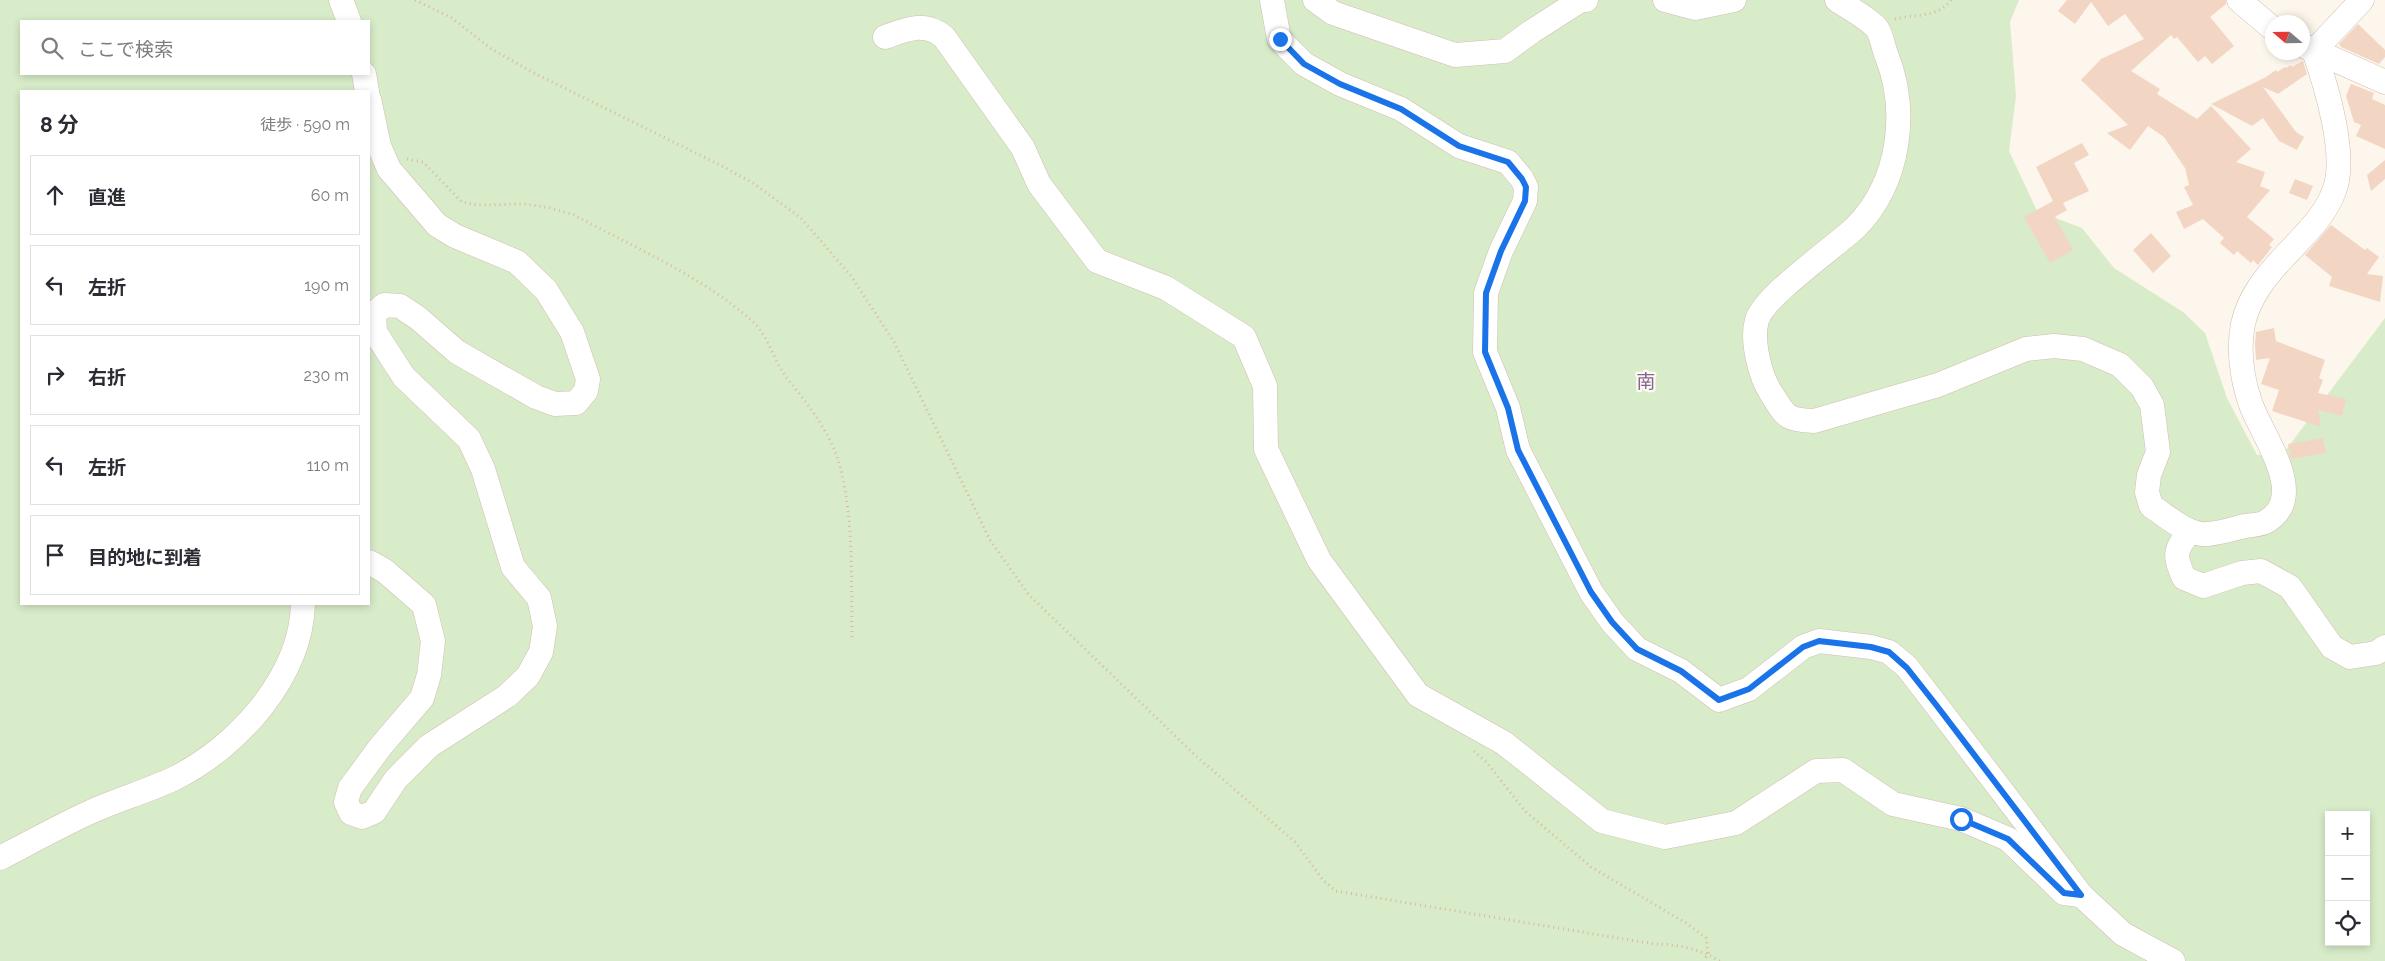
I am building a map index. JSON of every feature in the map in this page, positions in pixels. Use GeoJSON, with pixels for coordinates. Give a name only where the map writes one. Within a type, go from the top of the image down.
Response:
{"type":"FeatureCollection","features":[{"type":"Feature","properties":{"kind":"street"},"geometry":{"type":"LineString","coordinates":[[341,0],[348,20]]}},
{"type":"Feature","properties":{"kind":"street"},"geometry":{"type":"LineString","coordinates":[[1272,0],[1280,39],[1304,64],[1340,84],[1401,109],[1459,146],[1508,162],[1522,179],[1526,187],[1525,201],[1501,251],[1486,293],[1485,352],[1508,408],[1518,450],[1591,592],[1612,622],[1637,649],[1681,671],[1719,700],[1749,689],[1803,647],[1819,641],[1871,647],[1889,652],[1907,668],[2081,895],[2123,934],[2173,961]]}},
{"type":"Feature","properties":{"kind":"street"},"geometry":{"type":"LineString","coordinates":[[1316,0],[1333,13],[1455,55],[1505,51],[1581,0],[1586,0]]}},
{"type":"Feature","properties":{"kind":"street"},"geometry":{"type":"LineString","coordinates":[[1665,0],[1695,8],[1734,0]]}},
{"type":"Feature","properties":{"kind":"street"},"geometry":{"type":"LineString","coordinates":[[1837,0],[1876,27],[1894,74],[1899,104],[1899,132],[1892,166],[1880,193],[1857,226],[1773,298],[1757,320],[1756,354],[1769,390],[1787,417],[1796,421],[1814,421],[1938,385],[2026,350],[2054,346],[2084,348],[2120,364],[2142,387],[2152,405],[2158,452],[2149,475],[2147,492],[2151,506],[2190,532],[2206,535],[2267,522],[2282,505],[2286,488],[2250,403],[2242,370],[2243,324],[2250,300],[2266,276],[2321,216],[2335,190],[2338,162],[2337,133],[2310,54]]}},
{"type":"Feature","properties":{"kind":"street"},"geometry":{"type":"LineString","coordinates":[[2239,0],[2265,22]]}},
{"type":"Feature","properties":{"kind":"street"},"geometry":{"type":"LineString","coordinates":[[2310,46],[2362,0]]}},
{"type":"Feature","properties":{"kind":"street"},"geometry":{"type":"LineString","coordinates":[[884,36],[908,28],[922,26],[936,30],[944,37],[1023,148],[1039,184],[1097,261],[1166,288],[1244,337],[1265,386],[1266,449],[1319,560],[1418,695],[1504,743],[1602,821],[1665,838],[1736,822],[1816,771],[1843,770],[1893,804],[1961,819],[2008,839],[2064,893],[2081,895]]}},
{"type":"Feature","properties":{"kind":"street"},"geometry":{"type":"LineString","coordinates":[[2310,49],[2385,82]]}},
{"type":"Feature","properties":{"kind":"street"},"geometry":{"type":"LineString","coordinates":[[364,75],[367,90]]}},
{"type":"Feature","properties":{"kind":"street"},"geometry":{"type":"LineString","coordinates":[[370,104],[378,146],[389,169],[437,225],[517,262],[546,290],[572,332],[588,379],[586,390],[576,403],[555,404],[536,397],[457,352],[418,318],[400,306],[384,305],[374,314],[375,332],[404,376],[470,439],[483,469],[512,567],[539,598],[545,626],[541,652],[528,676],[507,696],[429,746],[396,779],[374,812],[362,816],[351,813],[346,802],[350,788],[381,746],[422,698],[429,675],[433,641],[424,605],[385,571],[370,563]]}},
{"type":"Feature","properties":{"kind":"street"},"geometry":{"type":"LineString","coordinates":[[2190,532],[2179,545],[2176,559],[2184,578],[2203,586],[2242,572],[2261,571],[2290,587],[2332,647],[2350,656],[2376,653],[2385,647]]}},
{"type":"Feature","properties":{"kind":"street"},"geometry":{"type":"LineString","coordinates":[[0,858],[89,813],[173,778],[206,759],[232,737],[262,705],[286,670],[302,624],[303,605]]}},
{"type":"Feature","properties":{"kind":"path"},"geometry":{"type":"LineString","coordinates":[[416,0],[452,18],[490,48],[532,72],[753,183],[801,218],[851,276],[894,342],[990,540],[1029,595],[1195,755],[1295,842],[1323,880],[1336,891],[1654,944],[1673,944],[1708,953],[1720,961]]}},
{"type":"Feature","properties":{"kind":"path"},"geometry":{"type":"LineString","coordinates":[[1876,27],[1897,18],[1927,14],[1946,8],[1951,0]]}},
{"type":"Feature","properties":{"kind":"path"},"geometry":{"type":"LineString","coordinates":[[389,169],[407,158],[423,162],[462,202],[477,205],[525,204],[550,208],[574,215],[705,286],[754,322],[766,339],[783,373],[816,416],[834,448],[842,473],[850,536],[852,640]]}},
{"type":"Feature","properties":{"kind":"path"},"geometry":{"type":"LineString","coordinates":[[1474,750],[1488,764],[1525,811],[1591,867],[1686,923],[1706,938],[1708,953],[1704,961]]}},
{"type":"Feature","properties":{"kind":"green space"},"geometry":{"type":"Polygon","coordinates":[[[0,0],[2019,0],[2010,22],[2016,96],[2009,151],[2037,211],[2082,228],[2114,268],[2183,312],[2205,333],[2227,398],[2257,455],[2282,455],[2385,318],[2385,961],[0,961],[0,0]]]}},
{"type":"Feature","properties":{"kind":"building"},"geometry":{"type":"Polygon","coordinates":[[[2067,0],[2226,0],[2226,4],[2210,17],[2234,46],[2212,64],[2205,56],[2198,62],[2177,37],[2174,39],[2171,35],[2131,71],[2160,89],[2157,94],[2197,119],[2211,106],[2251,149],[2236,162],[2265,172],[2260,186],[2270,190],[2247,217],[2274,239],[2269,245],[2272,247],[2258,265],[2253,260],[2251,263],[2237,251],[2234,255],[2220,243],[2224,238],[2203,219],[2184,229],[2176,212],[2193,205],[2184,187],[2189,185],[2185,168],[2164,137],[2148,126],[2130,150],[2107,133],[2128,125],[2081,80],[2101,59],[2144,39],[2125,14],[2108,26],[2091,2],[2075,24],[2058,11],[2067,0]]]}},
{"type":"Feature","properties":{"kind":"building"},"geometry":{"type":"Polygon","coordinates":[[[2358,24],[2385,50],[2385,57],[2379,64],[2341,47],[2339,44],[2358,24]]]}},
{"type":"Feature","properties":{"kind":"building"},"geometry":{"type":"Polygon","coordinates":[[[2303,61],[2307,74],[2278,94],[2263,87],[2296,132],[2304,137],[2297,150],[2279,141],[2263,118],[2252,126],[2211,104],[2266,77],[2276,70],[2277,72],[2291,65],[2292,67],[2303,61]]]}},
{"type":"Feature","properties":{"kind":"building"},"geometry":{"type":"Polygon","coordinates":[[[2351,84],[2374,93],[2372,99],[2385,105],[2385,149],[2356,136],[2361,125],[2354,122],[2346,96],[2351,84]]]}},
{"type":"Feature","properties":{"kind":"building"},"geometry":{"type":"Polygon","coordinates":[[[2082,143],[2089,155],[2074,163],[2089,191],[2063,203],[2067,210],[2055,217],[2073,250],[2050,263],[2024,217],[2053,201],[2036,167],[2082,143]]]}},
{"type":"Feature","properties":{"kind":"building"},"geometry":{"type":"Polygon","coordinates":[[[2385,160],[2385,179],[2371,191],[2367,175],[2385,160]]]}},
{"type":"Feature","properties":{"kind":"building"},"geometry":{"type":"Polygon","coordinates":[[[2295,179],[2313,186],[2307,200],[2289,193],[2295,179]]]}},
{"type":"Feature","properties":{"kind":"building"},"geometry":{"type":"Polygon","coordinates":[[[2331,225],[2365,250],[2367,248],[2379,257],[2367,274],[2383,276],[2380,302],[2329,286],[2332,277],[2305,255],[2331,225]]]}},
{"type":"Feature","properties":{"kind":"building"},"geometry":{"type":"Polygon","coordinates":[[[2151,233],[2171,256],[2153,273],[2133,250],[2151,233]]]}},
{"type":"Feature","properties":{"kind":"building"},"geometry":{"type":"Polygon","coordinates":[[[2274,328],[2276,341],[2325,360],[2319,378],[2323,380],[2318,393],[2346,399],[2342,416],[2318,410],[2321,427],[2272,411],[2279,390],[2261,384],[2270,358],[2256,360],[2255,344],[2256,332],[2274,328]]]}},
{"type":"Feature","properties":{"kind":"building"},"geometry":{"type":"Polygon","coordinates":[[[2323,438],[2326,453],[2291,459],[2288,444],[2323,438]]]}},
{"type":"Feature","properties":{"kind":"district","name":"南"},"geometry":{"type":"Point","coordinates":[1646,381]}},
{"type":"Feature","properties":{"kind":"route"},"geometry":{"type":"LineString","coordinates":[[1280,39],[1304,64],[1340,84],[1401,109],[1459,146],[1508,162],[1522,179],[1526,187],[1525,201],[1501,251],[1486,293],[1485,352],[1508,408],[1518,450],[1591,592],[1612,622],[1637,649],[1681,671],[1719,700],[1749,689],[1803,647],[1819,641],[1871,647],[1889,652],[1907,668],[2081,895],[2064,893],[2008,839],[1961,819]]}}]}
